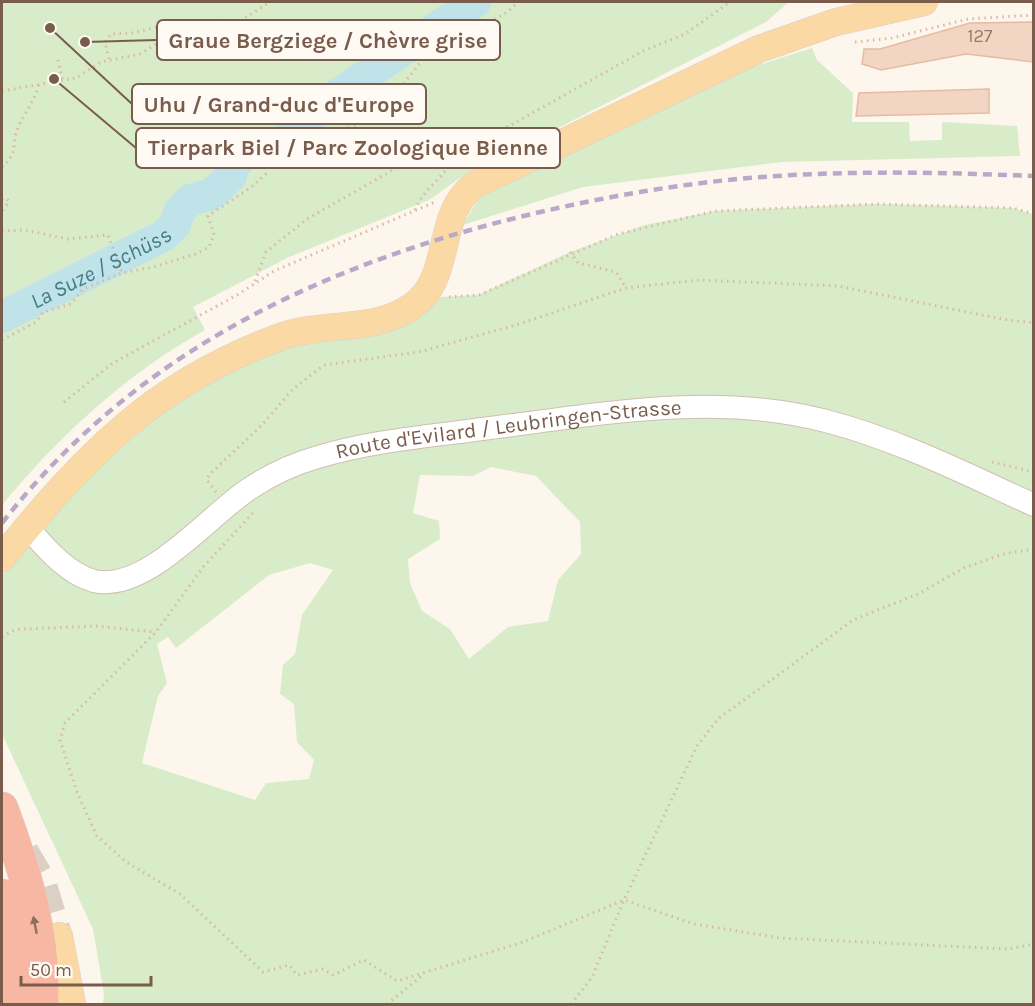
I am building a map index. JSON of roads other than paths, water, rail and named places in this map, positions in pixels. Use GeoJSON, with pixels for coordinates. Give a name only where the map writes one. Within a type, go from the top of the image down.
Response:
{"type":"FeatureCollection","features":[{"type":"Feature","properties":{"kind":"highway"},"geometry":{"type":"LineString","coordinates":[[2,808],[34,916],[41,962],[42,1005]]}},
{"type":"Feature","properties":{"kind":"highway"},"geometry":{"type":"LineString","coordinates":[[2,895],[11,954],[12,1005]]}},
{"type":"Feature","properties":{"kind":"main road"},"geometry":{"type":"LineString","coordinates":[[2,558],[68,480],[159,398],[192,376],[238,353],[287,335],[389,317],[409,309],[422,298],[435,276],[452,211],[462,196],[474,185],[759,49],[836,22],[924,2]]}},
{"type":"Feature","properties":{"kind":"main road"},"geometry":{"type":"LineString","coordinates":[[59,936],[72,1005]]}},
{"type":"Feature","properties":{"kind":"street","name":"Route d'Evilard / Leubringen-Strasse"},"geometry":{"type":"LineString","coordinates":[[27,527],[51,553],[76,573],[92,580],[121,582],[143,572],[226,506],[286,468],[347,449],[614,412],[713,406],[783,412],[824,420],[873,435],[1033,505]]}},
{"type":"Feature","properties":{"kind":"waterway","name":"La Suze / Schüss"},"geometry":{"type":"LineString","coordinates":[[2,317],[163,236],[175,225],[179,212],[190,200],[212,194],[231,176],[233,166],[246,153],[291,138],[325,103],[475,2]]}},
{"type":"Feature","properties":{"kind":"tunnel"},"geometry":{"type":"LineString","coordinates":[[25,851],[42,880],[59,936]]}},
{"type":"Feature","properties":{"kind":"railway"},"geometry":{"type":"LineString","coordinates":[[2,523],[51,466],[104,416],[161,371],[222,333],[285,299],[351,270],[420,245],[553,209],[645,191],[707,182],[849,173],[1034,176]]}},
{"type":"Feature","properties":{"kind":"place","name":"Uhu / Grand-duc d'Europe"},"geometry":{"type":"Point","coordinates":[50,28]}},
{"type":"Feature","properties":{"kind":"place","name":"Graue Bergziege / Chèvre grise"},"geometry":{"type":"Point","coordinates":[85,42]}},
{"type":"Feature","properties":{"kind":"place","name":"Tierpark Biel / Parc Zoologique Bienne"},"geometry":{"type":"Point","coordinates":[54,79]}}]}
